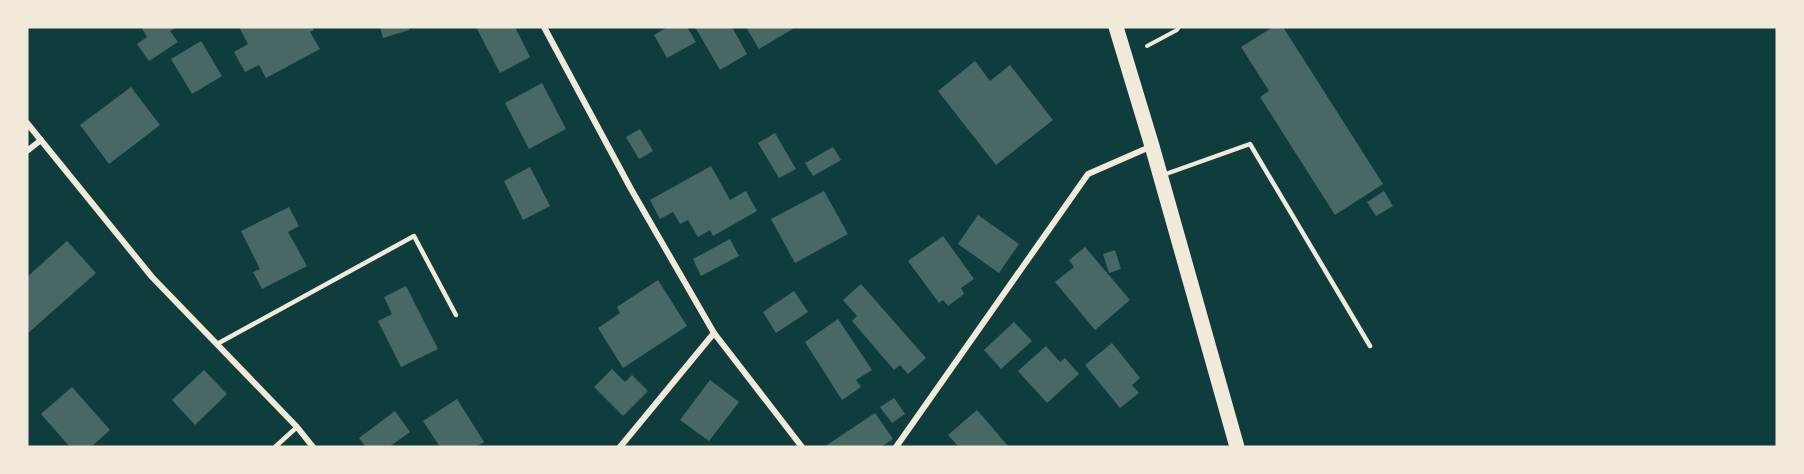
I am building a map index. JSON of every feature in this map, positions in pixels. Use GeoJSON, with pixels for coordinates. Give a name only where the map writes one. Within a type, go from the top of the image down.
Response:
{"type":"FeatureCollection","features":[{"type":"Feature","properties":{"kind":"main road"},"geometry":{"type":"LineString","coordinates":[[1116,27],[1161,176],[1237,447]]}},
{"type":"Feature","properties":{"kind":"street"},"geometry":{"type":"LineString","coordinates":[[544,27],[714,333],[802,447]]}},
{"type":"Feature","properties":{"kind":"street"},"geometry":{"type":"LineString","coordinates":[[27,123],[152,277],[314,447]]}},
{"type":"Feature","properties":{"kind":"street"},"geometry":{"type":"LineString","coordinates":[[27,151],[41,140]]}},
{"type":"Feature","properties":{"kind":"street"},"geometry":{"type":"LineString","coordinates":[[896,447],[1088,174],[1152,146]]}},
{"type":"Feature","properties":{"kind":"street"},"geometry":{"type":"LineString","coordinates":[[620,447],[714,333]]}},
{"type":"Feature","properties":{"kind":"lane"},"geometry":{"type":"LineString","coordinates":[[1161,176],[1250,144],[1370,346]]}},
{"type":"Feature","properties":{"kind":"lane"},"geometry":{"type":"LineString","coordinates":[[217,344],[414,236],[456,315]]}},
{"type":"Feature","properties":{"kind":"lane"},"geometry":{"type":"LineString","coordinates":[[275,447],[297,427]]}},
{"type":"Feature","properties":{"kind":"path"},"geometry":{"type":"LineString","coordinates":[[1125,57],[1179,27]]}},
{"type":"Feature","properties":{"kind":"building"},"geometry":{"type":"Polygon","coordinates":[[[141,27],[177,27],[170,31],[178,42],[149,61],[137,44],[147,37],[141,27]]]}},
{"type":"Feature","properties":{"kind":"building"},"geometry":{"type":"Polygon","coordinates":[[[239,27],[312,27],[314,30],[310,32],[320,49],[266,78],[259,65],[245,72],[234,52],[248,44],[239,27]]]}},
{"type":"Feature","properties":{"kind":"building"},"geometry":{"type":"Polygon","coordinates":[[[380,27],[408,27],[409,30],[383,38],[380,27]]]}},
{"type":"Feature","properties":{"kind":"building"},"geometry":{"type":"Polygon","coordinates":[[[476,27],[515,27],[530,57],[500,73],[476,27]]]}},
{"type":"Feature","properties":{"kind":"building"},"geometry":{"type":"Polygon","coordinates":[[[668,27],[687,27],[696,42],[667,58],[654,35],[668,27]]]}},
{"type":"Feature","properties":{"kind":"building"},"geometry":{"type":"Polygon","coordinates":[[[695,27],[732,27],[747,54],[720,70],[695,27]]]}},
{"type":"Feature","properties":{"kind":"building"},"geometry":{"type":"Polygon","coordinates":[[[746,27],[796,27],[759,49],[746,27]]]}},
{"type":"Feature","properties":{"kind":"building"},"geometry":{"type":"Polygon","coordinates":[[[1273,27],[1283,27],[1383,184],[1335,215],[1260,97],[1269,91],[1241,47],[1273,27]]]}},
{"type":"Feature","properties":{"kind":"building"},"geometry":{"type":"Polygon","coordinates":[[[201,41],[222,76],[192,94],[171,59],[201,41]]]}},
{"type":"Feature","properties":{"kind":"building"},"geometry":{"type":"Polygon","coordinates":[[[975,61],[990,81],[1010,65],[1053,120],[996,165],[938,91],[975,61]]]}},
{"type":"Feature","properties":{"kind":"building"},"geometry":{"type":"Polygon","coordinates":[[[542,83],[566,129],[529,149],[505,103],[542,83]]]}},
{"type":"Feature","properties":{"kind":"building"},"geometry":{"type":"Polygon","coordinates":[[[131,87],[160,125],[109,164],[80,125],[131,87]]]}},
{"type":"Feature","properties":{"kind":"building"},"geometry":{"type":"Polygon","coordinates":[[[640,129],[653,151],[639,159],[626,137],[640,129]]]}},
{"type":"Feature","properties":{"kind":"building"},"geometry":{"type":"Polygon","coordinates":[[[775,133],[796,169],[779,178],[758,143],[775,133]]]}},
{"type":"Feature","properties":{"kind":"building"},"geometry":{"type":"Polygon","coordinates":[[[833,147],[841,160],[813,176],[805,163],[833,147]]]}},
{"type":"Feature","properties":{"kind":"building"},"geometry":{"type":"Polygon","coordinates":[[[711,166],[730,200],[746,191],[757,211],[713,236],[710,230],[698,237],[688,220],[680,224],[673,212],[660,219],[650,200],[711,166]]]}},
{"type":"Feature","properties":{"kind":"building"},"geometry":{"type":"Polygon","coordinates":[[[530,167],[550,206],[523,220],[504,181],[530,167]]]}},
{"type":"Feature","properties":{"kind":"building"},"geometry":{"type":"Polygon","coordinates":[[[824,191],[848,234],[795,263],[771,219],[824,191]]]}},
{"type":"Feature","properties":{"kind":"building"},"geometry":{"type":"Polygon","coordinates":[[[1384,191],[1393,206],[1376,216],[1367,202],[1384,191]]]}},
{"type":"Feature","properties":{"kind":"building"},"geometry":{"type":"Polygon","coordinates":[[[289,207],[299,226],[288,232],[307,266],[262,289],[253,272],[260,269],[241,231],[289,207]]]}},
{"type":"Feature","properties":{"kind":"building"},"geometry":{"type":"Polygon","coordinates":[[[978,215],[1019,244],[999,273],[958,244],[978,215]]]}},
{"type":"Feature","properties":{"kind":"building"},"geometry":{"type":"Polygon","coordinates":[[[943,236],[974,279],[961,288],[964,294],[948,306],[943,300],[939,303],[908,261],[943,236]]]}},
{"type":"Feature","properties":{"kind":"building"},"geometry":{"type":"Polygon","coordinates":[[[730,239],[739,256],[701,276],[693,259],[730,239]]]}},
{"type":"Feature","properties":{"kind":"building"},"geometry":{"type":"Polygon","coordinates":[[[67,241],[96,273],[27,334],[27,277],[67,241]]]}},
{"type":"Feature","properties":{"kind":"building"},"geometry":{"type":"Polygon","coordinates":[[[1085,247],[1130,300],[1095,330],[1055,282],[1074,267],[1069,260],[1085,247]]]}},
{"type":"Feature","properties":{"kind":"building"},"geometry":{"type":"Polygon","coordinates":[[[1115,250],[1121,269],[1109,273],[1103,254],[1115,250]]]}},
{"type":"Feature","properties":{"kind":"building"},"geometry":{"type":"Polygon","coordinates":[[[658,280],[687,326],[623,368],[598,328],[620,313],[617,307],[658,280]]]}},
{"type":"Feature","properties":{"kind":"building"},"geometry":{"type":"Polygon","coordinates":[[[861,284],[926,358],[908,374],[900,365],[894,370],[852,321],[857,316],[843,300],[861,284]]]}},
{"type":"Feature","properties":{"kind":"building"},"geometry":{"type":"Polygon","coordinates":[[[406,286],[438,349],[401,367],[378,321],[392,314],[384,297],[406,286]]]}},
{"type":"Feature","properties":{"kind":"building"},"geometry":{"type":"Polygon","coordinates":[[[794,291],[808,312],[776,333],[763,312],[794,291]]]}},
{"type":"Feature","properties":{"kind":"building"},"geometry":{"type":"Polygon","coordinates":[[[838,319],[872,370],[856,380],[861,387],[842,400],[805,342],[838,319]]]}},
{"type":"Feature","properties":{"kind":"building"},"geometry":{"type":"Polygon","coordinates":[[[1014,322],[1032,341],[1001,369],[984,350],[1014,322]]]}},
{"type":"Feature","properties":{"kind":"building"},"geometry":{"type":"Polygon","coordinates":[[[1112,343],[1140,378],[1132,385],[1139,393],[1120,408],[1085,365],[1112,343]]]}},
{"type":"Feature","properties":{"kind":"building"},"geometry":{"type":"Polygon","coordinates":[[[1046,346],[1060,362],[1065,358],[1079,374],[1047,403],[1018,371],[1046,346]]]}},
{"type":"Feature","properties":{"kind":"building"},"geometry":{"type":"Polygon","coordinates":[[[612,369],[625,382],[632,375],[648,391],[623,416],[594,387],[612,369]]]}},
{"type":"Feature","properties":{"kind":"building"},"geometry":{"type":"Polygon","coordinates":[[[204,370],[227,394],[195,425],[172,400],[204,370]]]}},
{"type":"Feature","properties":{"kind":"building"},"geometry":{"type":"Polygon","coordinates":[[[710,380],[739,402],[709,441],[680,420],[710,380]]]}},
{"type":"Feature","properties":{"kind":"building"},"geometry":{"type":"Polygon","coordinates":[[[72,387],[110,430],[91,447],[70,447],[41,414],[72,387]]]}},
{"type":"Feature","properties":{"kind":"building"},"geometry":{"type":"Polygon","coordinates":[[[894,398],[905,414],[892,423],[880,407],[894,398]]]}},
{"type":"Feature","properties":{"kind":"building"},"geometry":{"type":"Polygon","coordinates":[[[457,399],[484,442],[476,447],[440,447],[423,421],[457,399]]]}},
{"type":"Feature","properties":{"kind":"building"},"geometry":{"type":"Polygon","coordinates":[[[977,410],[1009,447],[959,447],[948,435],[977,410]]]}},
{"type":"Feature","properties":{"kind":"building"},"geometry":{"type":"Polygon","coordinates":[[[395,411],[410,432],[389,447],[366,447],[359,438],[395,411]]]}},
{"type":"Feature","properties":{"kind":"building"},"geometry":{"type":"Polygon","coordinates":[[[875,413],[893,439],[881,447],[824,447],[875,413]]]}}]}
